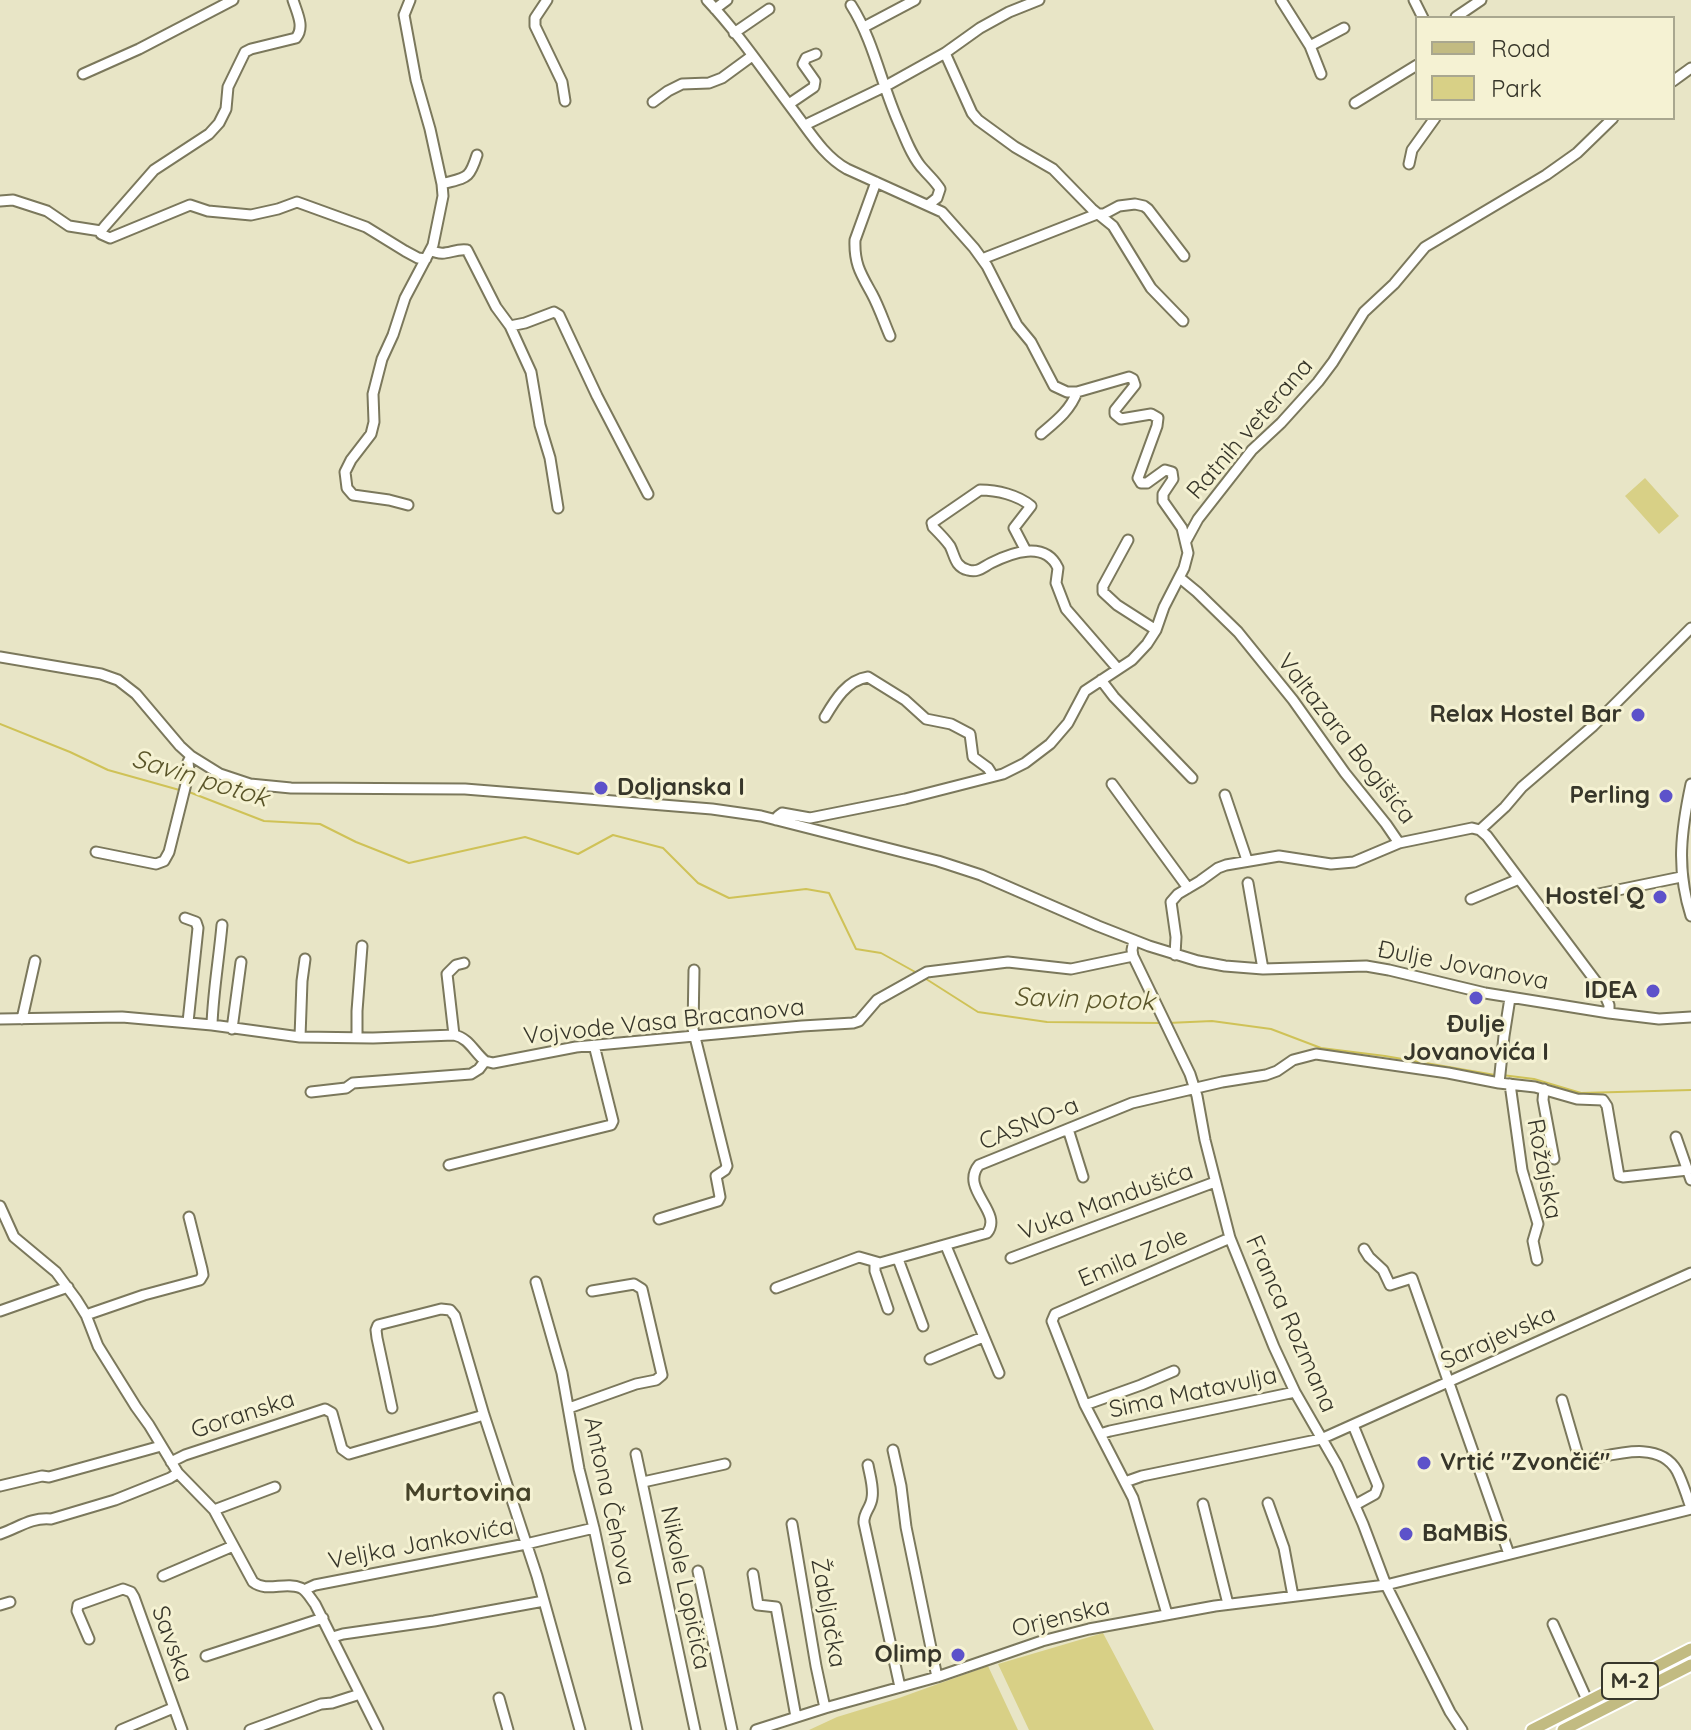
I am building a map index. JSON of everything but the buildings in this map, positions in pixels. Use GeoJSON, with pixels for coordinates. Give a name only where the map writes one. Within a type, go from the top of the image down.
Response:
{"type":"FeatureCollection","features":[{"type":"Feature","properties":{"kind":"main road","name":"M-2"},"geometry":{"type":"LineString","coordinates":[[1532,1730],[1691,1649]]}},
{"type":"Feature","properties":{"kind":"main road","name":"M-2"},"geometry":{"type":"LineString","coordinates":[[1563,1730],[1691,1665]]}},
{"type":"Feature","properties":{"kind":"street"},"geometry":{"type":"LineString","coordinates":[[83,74],[233,0]]}},
{"type":"Feature","properties":{"kind":"street"},"geometry":{"type":"LineString","coordinates":[[101,231],[154,170],[198,142],[219,123],[226,109],[228,87],[245,52],[296,38],[301,26],[293,0]]}},
{"type":"Feature","properties":{"kind":"street"},"geometry":{"type":"LineString","coordinates":[[408,505],[353,495],[347,488],[345,472],[371,434],[373,394],[382,359],[405,298],[428,254],[443,196],[404,15],[410,0]]}},
{"type":"Feature","properties":{"kind":"street"},"geometry":{"type":"LineString","coordinates":[[547,0],[535,18],[535,26],[562,82],[565,101]]}},
{"type":"Feature","properties":{"kind":"street"},"geometry":{"type":"LineString","coordinates":[[707,0],[817,143],[840,165],[948,217],[982,259],[1051,382],[1061,390],[1077,392],[1129,377],[1133,379],[1135,385],[1115,414],[1121,419],[1151,414],[1157,416],[1158,424],[1138,478],[1141,483],[1147,483],[1165,470],[1172,472],[1173,479],[1163,494],[1163,501],[1182,528],[1186,541]]}},
{"type":"Feature","properties":{"kind":"street"},"geometry":{"type":"LineString","coordinates":[[715,9],[727,0]]}},
{"type":"Feature","properties":{"kind":"street"},"geometry":{"type":"LineString","coordinates":[[864,27],[915,0]]}},
{"type":"Feature","properties":{"kind":"street"},"geometry":{"type":"LineString","coordinates":[[805,125],[884,87],[945,53],[980,28],[1039,0]]}},
{"type":"Feature","properties":{"kind":"street"},"geometry":{"type":"LineString","coordinates":[[1281,0],[1310,46],[1321,74]]}},
{"type":"Feature","properties":{"kind":"street"},"geometry":{"type":"LineString","coordinates":[[1457,16],[1481,0]]}},
{"type":"Feature","properties":{"kind":"street"},"geometry":{"type":"LineString","coordinates":[[851,5],[864,27],[884,87],[913,154],[940,189],[937,198],[928,205]]}},
{"type":"Feature","properties":{"kind":"street"},"geometry":{"type":"LineString","coordinates":[[734,33],[769,9]]}},
{"type":"Feature","properties":{"kind":"street"},"geometry":{"type":"LineString","coordinates":[[1310,46],[1344,28]]}},
{"type":"Feature","properties":{"kind":"street"},"geometry":{"type":"LineString","coordinates":[[945,53],[978,120],[1053,169],[1113,226],[1151,288],[1183,321]]}},
{"type":"Feature","properties":{"kind":"street"},"geometry":{"type":"LineString","coordinates":[[789,104],[814,87],[815,81],[803,64],[806,58],[816,54]]}},
{"type":"Feature","properties":{"kind":"street"},"geometry":{"type":"LineString","coordinates":[[653,102],[682,84],[709,83],[722,78],[752,56]]}},
{"type":"Feature","properties":{"kind":"street"},"geometry":{"type":"LineString","coordinates":[[1355,103],[1415,66]]}},
{"type":"Feature","properties":{"kind":"street"},"geometry":{"type":"LineString","coordinates":[[1409,164],[1412,150],[1434,120]]}},
{"type":"Feature","properties":{"kind":"street","name":"Ratnih veterana"},"geometry":{"type":"LineString","coordinates":[[776,820],[782,813],[810,818],[905,799],[993,776],[1014,770],[1050,744],[1068,723],[1085,691],[1141,651],[1156,630],[1180,578],[1188,553],[1186,541],[1198,519],[1252,450],[1318,382],[1364,312],[1394,284],[1425,247],[1546,175],[1577,153],[1611,120]]}},
{"type":"Feature","properties":{"kind":"street"},"geometry":{"type":"LineString","coordinates":[[442,184],[471,173],[477,155]]}},
{"type":"Feature","properties":{"kind":"street"},"geometry":{"type":"LineString","coordinates":[[876,182],[854,249],[861,277],[890,336]]}},
{"type":"Feature","properties":{"kind":"street"},"geometry":{"type":"LineString","coordinates":[[0,201],[13,200],[47,211],[69,226],[101,231]]}},
{"type":"Feature","properties":{"kind":"street"},"geometry":{"type":"LineString","coordinates":[[101,231],[102,236],[110,238],[190,205],[208,211],[251,215],[297,202],[366,227],[418,258],[467,250],[496,307],[510,326],[531,372],[558,508]]}},
{"type":"Feature","properties":{"kind":"street"},"geometry":{"type":"LineString","coordinates":[[982,259],[1119,206],[1135,204],[1148,209],[1184,256]]}},
{"type":"Feature","properties":{"kind":"street"},"geometry":{"type":"LineString","coordinates":[[510,326],[554,312],[559,315],[648,494]]}},
{"type":"Feature","properties":{"kind":"street"},"geometry":{"type":"LineString","coordinates":[[1041,434],[1065,413],[1077,392]]}},
{"type":"Feature","properties":{"kind":"street"},"geometry":{"type":"LineString","coordinates":[[1026,551],[1014,528],[1031,506],[1010,495],[980,490],[932,523],[950,546],[957,563],[968,571],[977,571],[1026,551],[1054,560],[1058,568],[1056,583],[1066,609],[1118,669]]}},
{"type":"Feature","properties":{"kind":"street"},"geometry":{"type":"LineString","coordinates":[[1128,540],[1103,586],[1103,592],[1117,605],[1156,630]]}},
{"type":"Feature","properties":{"kind":"street","name":"Valtazara Bogišića"},"geometry":{"type":"LineString","coordinates":[[1180,578],[1218,611],[1256,655],[1399,843],[1467,828],[1480,830]]}},
{"type":"Feature","properties":{"kind":"street"},"geometry":{"type":"LineString","coordinates":[[1609,1013],[1603,991],[1480,830],[1522,787],[1593,726],[1691,628]]}},
{"type":"Feature","properties":{"kind":"street"},"geometry":{"type":"LineString","coordinates":[[0,657],[101,674],[118,680],[136,694],[191,756],[220,774],[261,786],[465,789],[712,809],[776,820]]}},
{"type":"Feature","properties":{"kind":"street"},"geometry":{"type":"LineString","coordinates":[[825,717],[839,695],[850,685],[868,677],[905,700],[926,719],[951,724],[970,734],[973,757],[993,776]]}},
{"type":"Feature","properties":{"kind":"street"},"geometry":{"type":"LineString","coordinates":[[1101,680],[1192,778]]}},
{"type":"Feature","properties":{"kind":"street"},"geometry":{"type":"LineString","coordinates":[[96,852],[156,864],[164,861],[169,852],[191,756]]}},
{"type":"Feature","properties":{"kind":"street"},"geometry":{"type":"LineString","coordinates":[[1112,784],[1188,888]]}},
{"type":"Feature","properties":{"kind":"street"},"geometry":{"type":"LineString","coordinates":[[1691,784],[1681,877],[1691,914]]}},
{"type":"Feature","properties":{"kind":"street"},"geometry":{"type":"LineString","coordinates":[[1225,795],[1247,860]]}},
{"type":"Feature","properties":{"kind":"street","name":"Đulje Jovanova"},"geometry":{"type":"LineString","coordinates":[[776,820],[981,875],[1134,940],[1175,955],[1225,966],[1263,969],[1366,966],[1510,998],[1659,1019],[1691,1017]]}},
{"type":"Feature","properties":{"kind":"street"},"geometry":{"type":"LineString","coordinates":[[1175,955],[1171,902],[1218,868],[1279,856],[1331,864],[1354,862],[1399,843]]}},
{"type":"Feature","properties":{"kind":"street"},"geometry":{"type":"LineString","coordinates":[[1584,897],[1681,877]]}},
{"type":"Feature","properties":{"kind":"street"},"geometry":{"type":"LineString","coordinates":[[1471,899],[1519,879]]}},
{"type":"Feature","properties":{"kind":"street"},"geometry":{"type":"LineString","coordinates":[[1248,883],[1263,969]]}},
{"type":"Feature","properties":{"kind":"street"},"geometry":{"type":"LineString","coordinates":[[185,918],[196,922],[198,928],[188,1022]]}},
{"type":"Feature","properties":{"kind":"street"},"geometry":{"type":"LineString","coordinates":[[212,1025],[222,925]]}},
{"type":"Feature","properties":{"kind":"street","name":"Franca Rozmana"},"geometry":{"type":"LineString","coordinates":[[1134,940],[1133,956],[1185,1062],[1194,1088],[1230,1238],[1274,1347],[1295,1392],[1337,1465],[1386,1585],[1462,1730]]}},
{"type":"Feature","properties":{"kind":"street"},"geometry":{"type":"LineString","coordinates":[[357,1037],[362,946]]}},
{"type":"Feature","properties":{"kind":"street","name":"Vojvode Vasa Bracanova"},"geometry":{"type":"LineString","coordinates":[[311,1092],[346,1088],[353,1083],[471,1074],[485,1061],[493,1063],[594,1045],[856,1023],[877,1000],[922,974],[1008,962],[1071,969],[1133,956]]}},
{"type":"Feature","properties":{"kind":"street"},"geometry":{"type":"LineString","coordinates":[[300,1037],[305,959]]}},
{"type":"Feature","properties":{"kind":"street"},"geometry":{"type":"LineString","coordinates":[[22,1019],[35,961]]}},
{"type":"Feature","properties":{"kind":"street"},"geometry":{"type":"LineString","coordinates":[[232,1029],[241,962]]}},
{"type":"Feature","properties":{"kind":"street"},"geometry":{"type":"LineString","coordinates":[[454,1035],[447,974],[456,965],[464,963]]}},
{"type":"Feature","properties":{"kind":"street"},"geometry":{"type":"LineString","coordinates":[[659,1219],[718,1201],[716,1176],[727,1167],[693,1029],[694,970]]}},
{"type":"Feature","properties":{"kind":"street","name":"Rožajska"},"geometry":{"type":"LineString","coordinates":[[1510,998],[1502,1079],[1522,1170],[1538,1224],[1533,1241],[1537,1260]]}},
{"type":"Feature","properties":{"kind":"street"},"geometry":{"type":"LineString","coordinates":[[0,1019],[104,1016],[188,1022],[300,1037],[459,1035],[485,1061]]}},
{"type":"Feature","properties":{"kind":"street"},"geometry":{"type":"LineString","coordinates":[[449,1165],[611,1125],[613,1121],[594,1045]]}},
{"type":"Feature","properties":{"kind":"street","name":"CASNO-a"},"geometry":{"type":"LineString","coordinates":[[776,1288],[859,1257],[875,1263],[898,1259],[987,1233],[992,1221],[973,1180],[973,1172],[983,1162],[1132,1103],[1266,1075],[1293,1060],[1316,1054],[1502,1079],[1577,1099],[1600,1100],[1606,1104],[1617,1174],[1621,1177],[1689,1175]]}},
{"type":"Feature","properties":{"kind":"street"},"geometry":{"type":"LineString","coordinates":[[1544,1089],[1543,1100],[1554,1159]]}},
{"type":"Feature","properties":{"kind":"street"},"geometry":{"type":"LineString","coordinates":[[1068,1129],[1083,1177]]}},
{"type":"Feature","properties":{"kind":"street"},"geometry":{"type":"LineString","coordinates":[[1676,1137],[1689,1175]]}},
{"type":"Feature","properties":{"kind":"street","name":"Vuka Mandušića"},"geometry":{"type":"LineString","coordinates":[[1011,1258],[1215,1182]]}},
{"type":"Feature","properties":{"kind":"street"},"geometry":{"type":"LineString","coordinates":[[0,1206],[14,1237],[49,1266],[68,1287],[86,1315],[98,1346],[178,1473],[214,1510],[253,1582],[258,1586],[304,1590],[315,1604],[378,1730]]}},
{"type":"Feature","properties":{"kind":"street"},"geometry":{"type":"LineString","coordinates":[[86,1315],[200,1280],[202,1269],[189,1217]]}},
{"type":"Feature","properties":{"kind":"street","name":"Emila Zole"},"geometry":{"type":"LineString","coordinates":[[1085,1405],[1052,1325],[1053,1316],[1230,1238]]}},
{"type":"Feature","properties":{"kind":"street"},"geometry":{"type":"LineString","coordinates":[[946,1246],[999,1373]]}},
{"type":"Feature","properties":{"kind":"street"},"geometry":{"type":"LineString","coordinates":[[1364,1249],[1371,1260],[1380,1265],[1390,1285],[1412,1278],[1509,1554]]}},
{"type":"Feature","properties":{"kind":"street"},"geometry":{"type":"LineString","coordinates":[[898,1259],[923,1326]]}},
{"type":"Feature","properties":{"kind":"street"},"geometry":{"type":"LineString","coordinates":[[875,1263],[888,1309]]}},
{"type":"Feature","properties":{"kind":"street","name":"Sarajevska"},"geometry":{"type":"LineString","coordinates":[[1321,1439],[1691,1273]]}},
{"type":"Feature","properties":{"kind":"street","name":"Antona Čehova"},"geometry":{"type":"LineString","coordinates":[[536,1282],[558,1359],[637,1730]]}},
{"type":"Feature","properties":{"kind":"street"},"geometry":{"type":"LineString","coordinates":[[569,1408],[656,1380],[662,1375],[641,1288],[634,1284],[592,1291]]}},
{"type":"Feature","properties":{"kind":"street"},"geometry":{"type":"LineString","coordinates":[[0,1311],[68,1287]]}},
{"type":"Feature","properties":{"kind":"street"},"geometry":{"type":"LineString","coordinates":[[392,1408],[377,1338],[378,1325],[446,1309],[455,1316],[544,1601],[580,1730]]}},
{"type":"Feature","properties":{"kind":"street"},"geometry":{"type":"LineString","coordinates":[[930,1359],[983,1337]]}},
{"type":"Feature","properties":{"kind":"street"},"geometry":{"type":"LineString","coordinates":[[1167,1614],[1141,1522],[1125,1482],[1085,1405],[1174,1371]]}},
{"type":"Feature","properties":{"kind":"street","name":"Sima Matavulja"},"geometry":{"type":"LineString","coordinates":[[1100,1434],[1295,1392]]}},
{"type":"Feature","properties":{"kind":"street"},"geometry":{"type":"LineString","coordinates":[[1562,1400],[1580,1458],[1586,1460],[1633,1452],[1660,1456],[1677,1471],[1691,1508]]}},
{"type":"Feature","properties":{"kind":"street","name":"Goranska"},"geometry":{"type":"LineString","coordinates":[[171,1462],[325,1409],[333,1415],[342,1449],[349,1454],[484,1415]]}},
{"type":"Feature","properties":{"kind":"street"},"geometry":{"type":"LineString","coordinates":[[1353,1425],[1378,1486],[1375,1494],[1355,1505]]}},
{"type":"Feature","properties":{"kind":"street"},"geometry":{"type":"LineString","coordinates":[[1125,1482],[1321,1439]]}},
{"type":"Feature","properties":{"kind":"street"},"geometry":{"type":"LineString","coordinates":[[0,1486],[49,1477],[161,1446]]}},
{"type":"Feature","properties":{"kind":"street"},"geometry":{"type":"LineString","coordinates":[[893,1450],[937,1677]]}},
{"type":"Feature","properties":{"kind":"street","name":"Nikole Lopičića"},"geometry":{"type":"LineString","coordinates":[[636,1454],[695,1730]]}},
{"type":"Feature","properties":{"kind":"street"},"geometry":{"type":"LineString","coordinates":[[643,1482],[725,1464]]}},
{"type":"Feature","properties":{"kind":"street"},"geometry":{"type":"LineString","coordinates":[[868,1465],[873,1492],[872,1502],[863,1517],[900,1687]]}},
{"type":"Feature","properties":{"kind":"street"},"geometry":{"type":"LineString","coordinates":[[0,1534],[25,1522],[51,1519],[115,1500],[178,1473]]}},
{"type":"Feature","properties":{"kind":"street"},"geometry":{"type":"LineString","coordinates":[[214,1510],[275,1487]]}},
{"type":"Feature","properties":{"kind":"street"},"geometry":{"type":"LineString","coordinates":[[1268,1503],[1284,1548],[1293,1596]]}},
{"type":"Feature","properties":{"kind":"street"},"geometry":{"type":"LineString","coordinates":[[1203,1504],[1228,1604]]}},
{"type":"Feature","properties":{"kind":"street","name":"Orjenska"},"geometry":{"type":"LineString","coordinates":[[756,1730],[937,1677],[1062,1635],[1228,1604],[1386,1585],[1691,1508]]}},
{"type":"Feature","properties":{"kind":"street","name":"Žabljačka"},"geometry":{"type":"LineString","coordinates":[[792,1524],[825,1708]]}},
{"type":"Feature","properties":{"kind":"street","name":"Veljka Jankovića"},"geometry":{"type":"LineString","coordinates":[[304,1590],[315,1585],[594,1528]]}},
{"type":"Feature","properties":{"kind":"street"},"geometry":{"type":"LineString","coordinates":[[163,1576],[233,1546]]}},
{"type":"Feature","properties":{"kind":"street"},"geometry":{"type":"LineString","coordinates":[[698,1571],[732,1730]]}},
{"type":"Feature","properties":{"kind":"street"},"geometry":{"type":"LineString","coordinates":[[753,1574],[758,1605],[776,1607],[796,1717]]}},
{"type":"Feature","properties":{"kind":"street","name":"Savska"},"geometry":{"type":"LineString","coordinates":[[89,1639],[77,1611],[78,1605],[123,1589],[131,1592],[182,1730]]}},
{"type":"Feature","properties":{"kind":"street"},"geometry":{"type":"LineString","coordinates":[[333,1637],[544,1601]]}},
{"type":"Feature","properties":{"kind":"street"},"geometry":{"type":"LineString","coordinates":[[206,1656],[323,1618]]}},
{"type":"Feature","properties":{"kind":"street"},"geometry":{"type":"LineString","coordinates":[[1553,1624],[1588,1702]]}},
{"type":"Feature","properties":{"kind":"street"},"geometry":{"type":"LineString","coordinates":[[250,1730],[321,1704],[360,1694]]}},
{"type":"Feature","properties":{"kind":"street"},"geometry":{"type":"LineString","coordinates":[[499,1698],[508,1730]]}},
{"type":"Feature","properties":{"kind":"street","name":"Savska"},"geometry":{"type":"LineString","coordinates":[[127,1729],[173,1708]]}},
{"type":"Feature","properties":{"kind":"street","name":"Franca Rozmana"},"geometry":{"type":"LineString","coordinates":[[1450,1712],[1454,1730]]}},
{"type":"Feature","properties":{"kind":"green space"},"geometry":{"type":"Polygon","coordinates":[[[1645,478],[1679,516],[1659,534],[1625,496],[1645,478]]]}},
{"type":"Feature","properties":{"kind":"green space"},"geometry":{"type":"Polygon","coordinates":[[[1103,1633],[1154,1730],[1029,1730],[998,1664],[1103,1633]]]}},
{"type":"Feature","properties":{"kind":"green space"},"geometry":{"type":"Polygon","coordinates":[[[988,1666],[1018,1730],[809,1730],[837,1717],[988,1666]]]}},
{"type":"Feature","properties":{"kind":"waterway","name":"Savin potok"},"geometry":{"type":"LineString","coordinates":[[0,724],[108,770],[183,791]]}},
{"type":"Feature","properties":{"kind":"waterway","name":"Savin potok"},"geometry":{"type":"LineString","coordinates":[[189,792],[264,821],[320,824],[409,863],[525,837],[578,854],[613,835],[663,848],[698,883],[729,898],[806,889],[829,893],[856,949],[881,953],[917,973]]}},
{"type":"Feature","properties":{"kind":"waterway","name":"Savin potok"},"geometry":{"type":"LineString","coordinates":[[923,977],[978,1012],[1047,1022],[1161,1023]]}},
{"type":"Feature","properties":{"kind":"waterway","name":"Savin potok"},"geometry":{"type":"LineString","coordinates":[[1168,1023],[1212,1021],[1271,1029],[1321,1048],[1495,1075]]}},
{"type":"Feature","properties":{"kind":"waterway","name":"Savin potok"},"geometry":{"type":"LineString","coordinates":[[1502,1075],[1534,1079],[1581,1093],[1691,1090]]}},
{"type":"Feature","properties":{"kind":"place","name":"Relax Hostel Bar"},"geometry":{"type":"Point","coordinates":[1638,715]}},
{"type":"Feature","properties":{"kind":"place","name":"Doljanska I"},"geometry":{"type":"Point","coordinates":[601,788]}},
{"type":"Feature","properties":{"kind":"place","name":"Perling"},"geometry":{"type":"Point","coordinates":[1666,796]}},
{"type":"Feature","properties":{"kind":"place","name":"Hostel Q"},"geometry":{"type":"Point","coordinates":[1660,897]}},
{"type":"Feature","properties":{"kind":"place","name":"IDEA"},"geometry":{"type":"Point","coordinates":[1653,991]}},
{"type":"Feature","properties":{"kind":"place","name":"Đulje Jovanovića I"},"geometry":{"type":"Point","coordinates":[1476,998]}},
{"type":"Feature","properties":{"kind":"place","name":"Vrtić \"Zvončić\""},"geometry":{"type":"Point","coordinates":[1424,1463]}},
{"type":"Feature","properties":{"kind":"place","name":"BaMBiS"},"geometry":{"type":"Point","coordinates":[1406,1534]}},
{"type":"Feature","properties":{"kind":"place","name":"Olimp"},"geometry":{"type":"Point","coordinates":[958,1655]}},
{"type":"Feature","properties":{"kind":"district","name":"Murtovina"},"geometry":{"type":"Point","coordinates":[468,1493]}}]}
